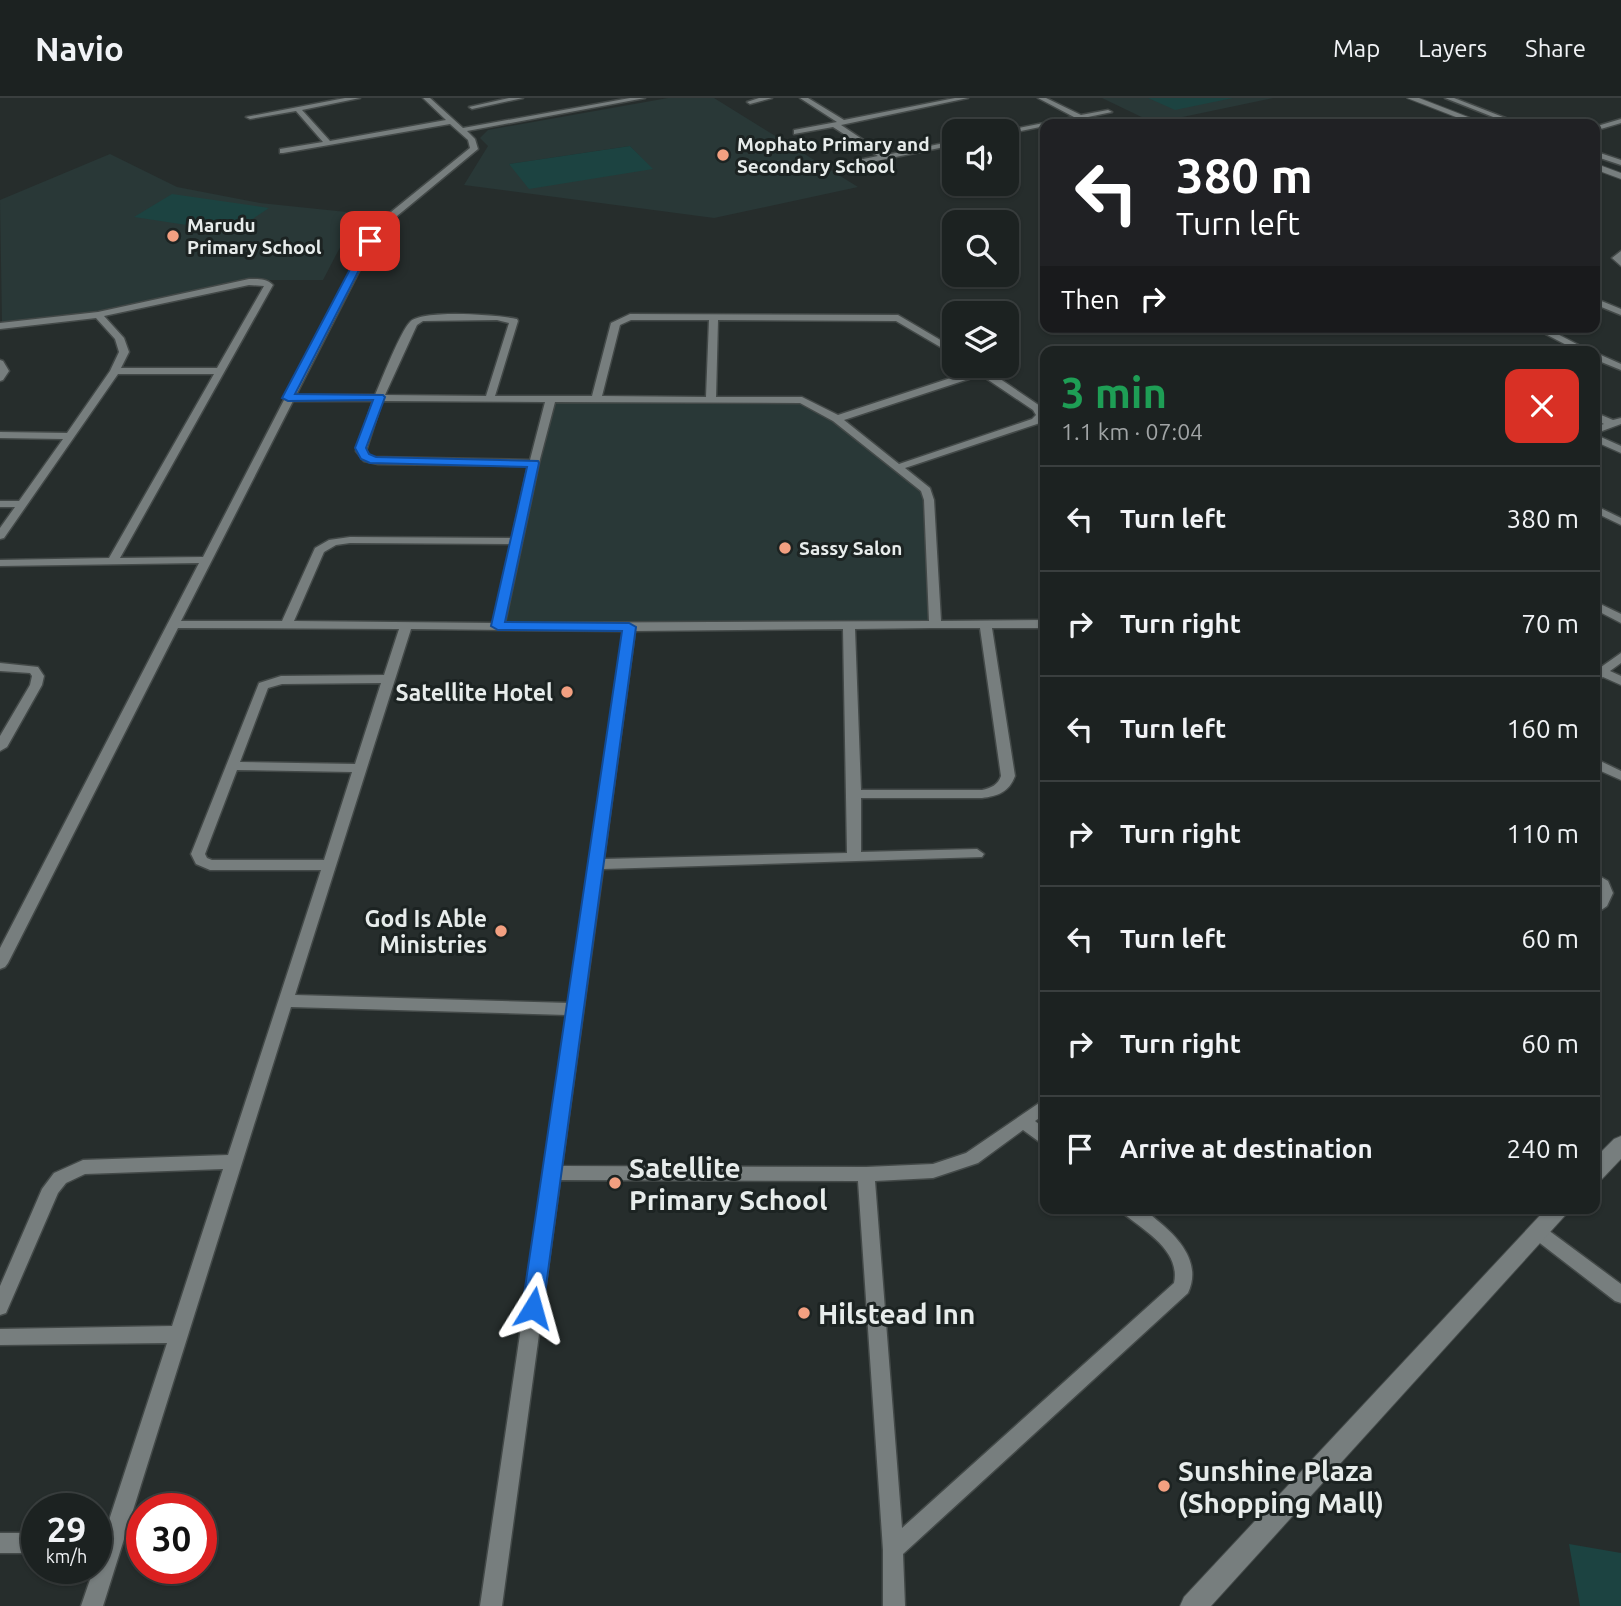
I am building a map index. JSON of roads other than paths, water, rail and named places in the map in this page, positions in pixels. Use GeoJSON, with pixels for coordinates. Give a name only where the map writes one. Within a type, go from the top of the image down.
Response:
{"type":"FeatureCollection","features":[{"type":"Feature","properties":{"kind":"street"},"geometry":{"type":"LineString","coordinates":[[250,117],[326,100],[358,98]]}},
{"type":"Feature","properties":{"kind":"street"},"geometry":{"type":"LineString","coordinates":[[0,963],[370,241],[394,214],[474,149],[474,143],[462,130],[426,98]]}},
{"type":"Feature","properties":{"kind":"street"},"geometry":{"type":"LineString","coordinates":[[472,107],[520,98]]}},
{"type":"Feature","properties":{"kind":"street"},"geometry":{"type":"LineString","coordinates":[[462,130],[642,98]]}},
{"type":"Feature","properties":{"kind":"street"},"geometry":{"type":"LineString","coordinates":[[750,102],[769,98]]}},
{"type":"Feature","properties":{"kind":"street"},"geometry":{"type":"LineString","coordinates":[[803,98],[884,157]]}},
{"type":"Feature","properties":{"kind":"street"},"geometry":{"type":"LineString","coordinates":[[918,98],[930,105]]}},
{"type":"Feature","properties":{"kind":"street"},"geometry":{"type":"LineString","coordinates":[[797,132],[965,98]]}},
{"type":"Feature","properties":{"kind":"street"},"geometry":{"type":"LineString","coordinates":[[1041,98],[1080,117]]}},
{"type":"Feature","properties":{"kind":"street"},"geometry":{"type":"LineString","coordinates":[[1411,98],[1468,119]]}},
{"type":"Feature","properties":{"kind":"street"},"geometry":{"type":"LineString","coordinates":[[1448,98],[1504,119]]}},
{"type":"Feature","properties":{"kind":"street"},"geometry":{"type":"LineString","coordinates":[[297,108],[328,143]]}},
{"type":"Feature","properties":{"kind":"street"},"geometry":{"type":"LineString","coordinates":[[1070,119],[1108,112]]}},
{"type":"Feature","properties":{"kind":"street"},"geometry":{"type":"LineString","coordinates":[[283,151],[452,121]]}},
{"type":"Feature","properties":{"kind":"street"},"geometry":{"type":"LineString","coordinates":[[1600,127],[1621,121]]}},
{"type":"Feature","properties":{"kind":"street"},"geometry":{"type":"LineString","coordinates":[[1019,129],[1040,125]]}},
{"type":"Feature","properties":{"kind":"street"},"geometry":{"type":"LineString","coordinates":[[847,166],[942,145]]}},
{"type":"Feature","properties":{"kind":"street"},"geometry":{"type":"LineString","coordinates":[[1600,155],[1621,163]]}},
{"type":"Feature","properties":{"kind":"street"},"geometry":{"type":"LineString","coordinates":[[1600,168],[1621,176]]}},
{"type":"Feature","properties":{"kind":"street"},"geometry":{"type":"LineString","coordinates":[[1621,254],[1616,258],[1621,262]]}},
{"type":"Feature","properties":{"kind":"street"},"geometry":{"type":"LineString","coordinates":[[0,326],[99,315],[249,282],[266,283],[269,289],[113,561]]}},
{"type":"Feature","properties":{"kind":"street"},"geometry":{"type":"LineString","coordinates":[[1600,303],[1621,312]]}},
{"type":"Feature","properties":{"kind":"street"},"geometry":{"type":"LineString","coordinates":[[0,536],[122,359],[123,345],[99,315]]}},
{"type":"Feature","properties":{"kind":"street"},"geometry":{"type":"LineString","coordinates":[[711,398],[714,316]]}},
{"type":"Feature","properties":{"kind":"street"},"geometry":{"type":"LineString","coordinates":[[490,397],[515,324],[508,318],[433,317],[418,320],[379,397],[360,448],[368,459],[534,463]]}},
{"type":"Feature","properties":{"kind":"street"},"geometry":{"type":"LineString","coordinates":[[597,397],[619,320],[631,317],[898,318],[942,345]]}},
{"type":"Feature","properties":{"kind":"street"},"geometry":{"type":"LineString","coordinates":[[1548,333],[1576,346]]}},
{"type":"Feature","properties":{"kind":"street"},"geometry":{"type":"LineString","coordinates":[[1600,358],[1621,367]]}},
{"type":"Feature","properties":{"kind":"street"},"geometry":{"type":"LineString","coordinates":[[0,363],[4,371],[0,377]]}},
{"type":"Feature","properties":{"kind":"street"},"geometry":{"type":"LineString","coordinates":[[115,371],[220,371]]}},
{"type":"Feature","properties":{"kind":"street"},"geometry":{"type":"LineString","coordinates":[[837,419],[953,378]]}},
{"type":"Feature","properties":{"kind":"street"},"geometry":{"type":"LineString","coordinates":[[992,378],[1037,408],[1040,413]]}},
{"type":"Feature","properties":{"kind":"street"},"geometry":{"type":"LineString","coordinates":[[288,398],[597,397],[802,400],[837,419],[926,490],[929,500],[935,626]]}},
{"type":"Feature","properties":{"kind":"street"},"geometry":{"type":"LineString","coordinates":[[498,626],[551,398]]}},
{"type":"Feature","properties":{"kind":"street"},"geometry":{"type":"LineString","coordinates":[[899,467],[1036,421],[1040,416]]}},
{"type":"Feature","properties":{"kind":"street"},"geometry":{"type":"LineString","coordinates":[[1600,417],[1617,422]]}},
{"type":"Feature","properties":{"kind":"street"},"geometry":{"type":"LineString","coordinates":[[1600,429],[1617,422]]}},
{"type":"Feature","properties":{"kind":"street"},"geometry":{"type":"LineString","coordinates":[[0,435],[69,436]]}},
{"type":"Feature","properties":{"kind":"street"},"geometry":{"type":"LineString","coordinates":[[1600,439],[1621,450]]}},
{"type":"Feature","properties":{"kind":"street"},"geometry":{"type":"LineString","coordinates":[[0,504],[21,504]]}},
{"type":"Feature","properties":{"kind":"street"},"geometry":{"type":"LineString","coordinates":[[1600,511],[1621,522]]}},
{"type":"Feature","properties":{"kind":"street"},"geometry":{"type":"LineString","coordinates":[[286,625],[319,550],[330,543],[350,540],[517,541]]}},
{"type":"Feature","properties":{"kind":"street"},"geometry":{"type":"LineString","coordinates":[[0,562],[207,560]]}},
{"type":"Feature","properties":{"kind":"street"},"geometry":{"type":"LineString","coordinates":[[1600,607],[1621,619]]}},
{"type":"Feature","properties":{"kind":"street"},"geometry":{"type":"LineString","coordinates":[[173,624],[629,627],[1040,624]]}},
{"type":"Feature","properties":{"kind":"street"},"geometry":{"type":"LineString","coordinates":[[112,1520],[178,1334],[288,1000],[406,625]]}},
{"type":"Feature","properties":{"kind":"street"},"geometry":{"type":"LineString","coordinates":[[855,794],[982,794],[993,792],[1006,784],[1008,776],[986,625]]}},
{"type":"Feature","properties":{"kind":"street"},"geometry":{"type":"LineString","coordinates":[[849,626],[855,794],[853,856]]}},
{"type":"Feature","properties":{"kind":"street"},"geometry":{"type":"LineString","coordinates":[[491,1606],[629,627]]}},
{"type":"Feature","properties":{"kind":"street"},"geometry":{"type":"LineString","coordinates":[[1600,673],[1621,657]]}},
{"type":"Feature","properties":{"kind":"street"},"geometry":{"type":"LineString","coordinates":[[0,667],[34,670],[38,680],[0,747]]}},
{"type":"Feature","properties":{"kind":"street"},"geometry":{"type":"LineString","coordinates":[[1600,676],[1621,681]]}},
{"type":"Feature","properties":{"kind":"street"},"geometry":{"type":"LineString","coordinates":[[329,865],[215,865],[201,861],[200,847],[259,690],[266,684],[281,680],[389,679]]}},
{"type":"Feature","properties":{"kind":"street"},"geometry":{"type":"LineString","coordinates":[[1600,765],[1621,776]]}},
{"type":"Feature","properties":{"kind":"street"},"geometry":{"type":"LineString","coordinates":[[231,766],[361,768]]}},
{"type":"Feature","properties":{"kind":"street"},"geometry":{"type":"LineString","coordinates":[[597,864],[977,854]]}},
{"type":"Feature","properties":{"kind":"street"},"geometry":{"type":"LineString","coordinates":[[1600,882],[1606,893],[1600,904]]}},
{"type":"Feature","properties":{"kind":"street"},"geometry":{"type":"LineString","coordinates":[[288,1000],[576,1009]]}},
{"type":"Feature","properties":{"kind":"street"},"geometry":{"type":"LineString","coordinates":[[552,1173],[866,1174],[933,1171],[972,1158],[1040,1109]]}},
{"type":"Feature","properties":{"kind":"street"},"geometry":{"type":"LineString","coordinates":[[1024,1122],[1040,1135]]}},
{"type":"Feature","properties":{"kind":"street"},"geometry":{"type":"LineString","coordinates":[[1600,1167],[1621,1145]]}},
{"type":"Feature","properties":{"kind":"street"},"geometry":{"type":"LineString","coordinates":[[0,1307],[51,1189],[64,1174],[83,1167],[233,1162]]}},
{"type":"Feature","properties":{"kind":"street"},"geometry":{"type":"LineString","coordinates":[[866,1174],[894,1606]]}},
{"type":"Feature","properties":{"kind":"street"},"geometry":{"type":"LineString","coordinates":[[892,1550],[1182,1287],[1186,1276],[1175,1249],[1136,1214]]}},
{"type":"Feature","properties":{"kind":"street"},"geometry":{"type":"LineString","coordinates":[[1194,1606],[1555,1214]]}},
{"type":"Feature","properties":{"kind":"street"},"geometry":{"type":"LineString","coordinates":[[1538,1232],[1621,1294]]}},
{"type":"Feature","properties":{"kind":"street"},"geometry":{"type":"LineString","coordinates":[[0,1337],[178,1334]]}},
{"type":"Feature","properties":{"kind":"street"},"geometry":{"type":"LineString","coordinates":[[0,1543],[21,1543]]}},
{"type":"Feature","properties":{"kind":"street"},"geometry":{"type":"LineString","coordinates":[[92,1606],[96,1584]]}},
{"type":"Feature","properties":{"kind":"place","name":"Mophato Primary and Secondary School"},"geometry":{"type":"Point","coordinates":[723,155]}},
{"type":"Feature","properties":{"kind":"place","name":"Marudu Primary School"},"geometry":{"type":"Point","coordinates":[173,236]}},
{"type":"Feature","properties":{"kind":"place","name":"Sassy Salon"},"geometry":{"type":"Point","coordinates":[785,548]}},
{"type":"Feature","properties":{"kind":"place","name":"Satellite Hotel"},"geometry":{"type":"Point","coordinates":[567,692]}},
{"type":"Feature","properties":{"kind":"place","name":"God Is Able Ministries"},"geometry":{"type":"Point","coordinates":[501,931]}},
{"type":"Feature","properties":{"kind":"place","name":"Satellite Primary School"},"geometry":{"type":"Point","coordinates":[615,1183]}},
{"type":"Feature","properties":{"kind":"place","name":"Hilstead Inn"},"geometry":{"type":"Point","coordinates":[804,1313]}},
{"type":"Feature","properties":{"kind":"place","name":"Sunshine Plaza (Shopping Mall)"},"geometry":{"type":"Point","coordinates":[1164,1486]}}]}
